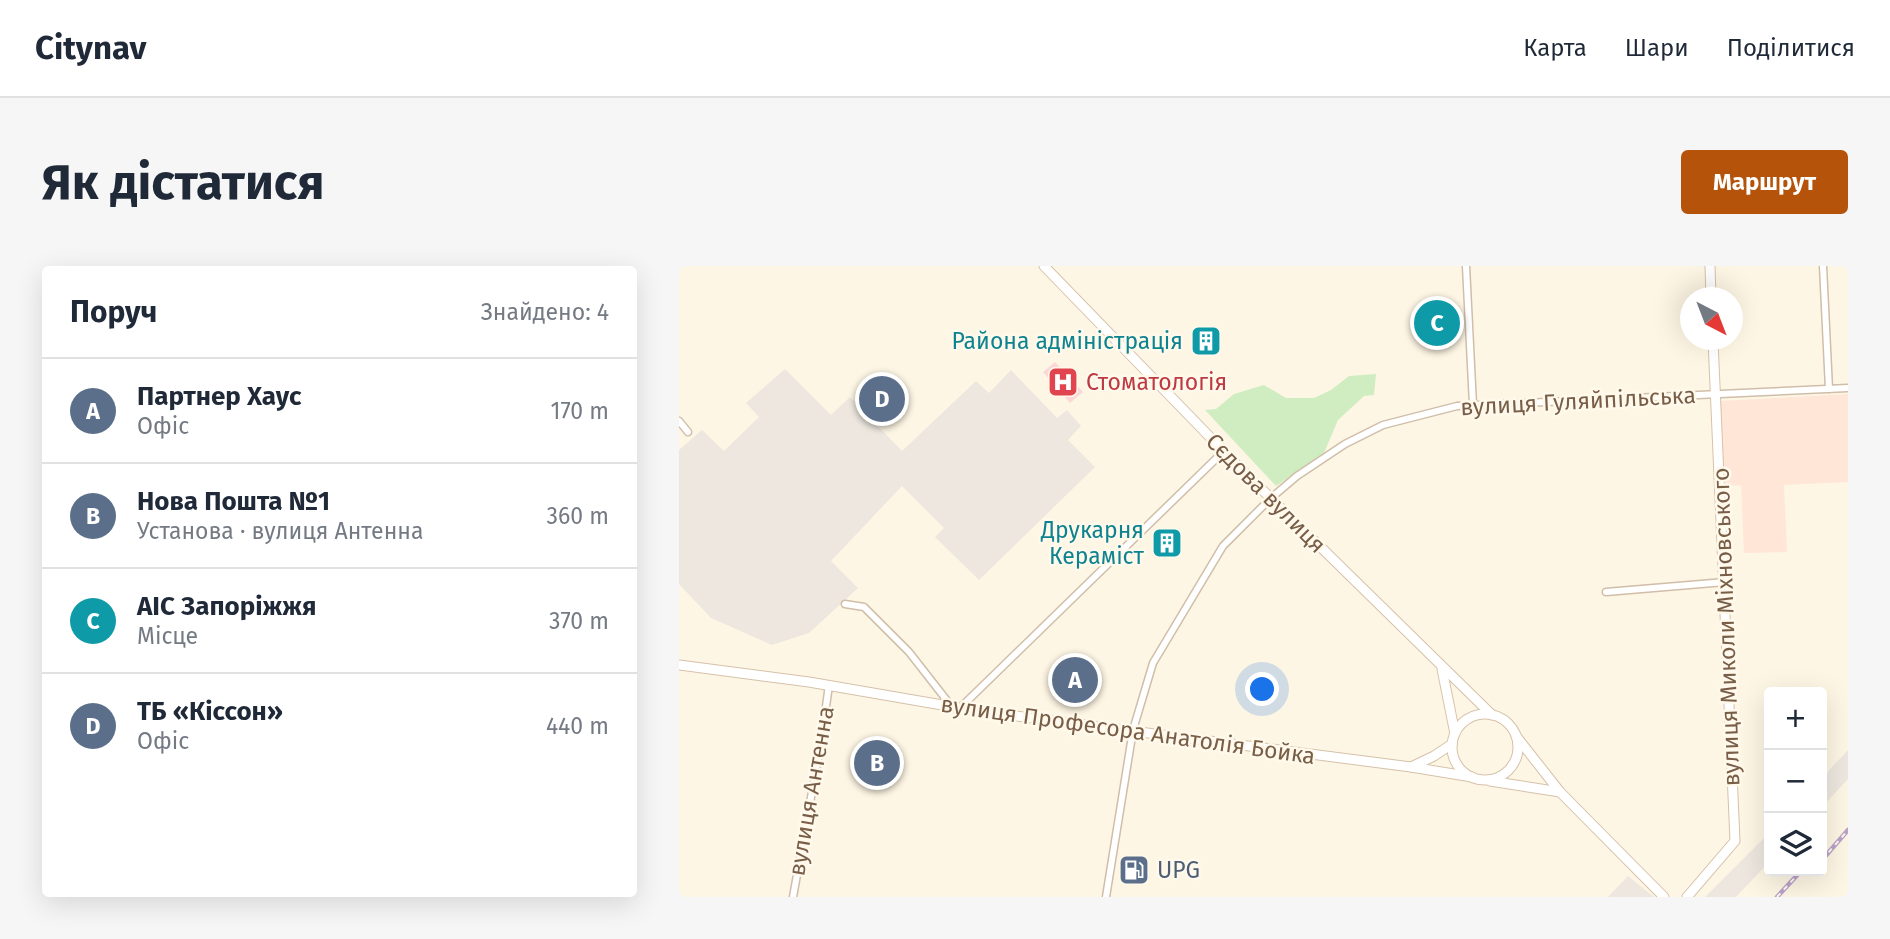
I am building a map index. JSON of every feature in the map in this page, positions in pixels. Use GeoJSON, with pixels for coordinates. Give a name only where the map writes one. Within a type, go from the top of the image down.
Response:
{"type":"FeatureCollection","features":[{"type":"Feature","properties":{"kind":"main road","name":"Сєдова вулиця"},"geometry":{"type":"LineString","coordinates":[[1044,266],[1224,451],[1492,715]]}},
{"type":"Feature","properties":{"kind":"main road"},"geometry":{"type":"LineString","coordinates":[[1710,266],[1711,287]]}},
{"type":"Feature","properties":{"kind":"main road","name":"вулиця Миколи Міхновського"},"geometry":{"type":"LineString","coordinates":[[1687,897],[1735,841],[1714,350]]}},
{"type":"Feature","properties":{"kind":"main road","name":"вулиця Професора Анатолія Бойка"},"geometry":{"type":"LineString","coordinates":[[679,665],[828,685],[956,707],[1477,778]]}},
{"type":"Feature","properties":{"kind":"main road"},"geometry":{"type":"LineString","coordinates":[[1441,667],[1456,763],[1477,778],[1560,792]]}},
{"type":"Feature","properties":{"kind":"main road"},"geometry":{"type":"LineString","coordinates":[[1411,767],[1434,756],[1453,739],[1461,724],[1470,717],[1481,714],[1503,719],[1560,792],[1664,897]]}},
{"type":"Feature","properties":{"kind":"main road"},"geometry":{"type":"LineString","coordinates":[[1477,778],[1501,775],[1510,768],[1516,758],[1516,736]]}},
{"type":"Feature","properties":{"kind":"street"},"geometry":{"type":"LineString","coordinates":[[1466,266],[1473,405]]}},
{"type":"Feature","properties":{"kind":"street"},"geometry":{"type":"LineString","coordinates":[[1823,266],[1829,389]]}},
{"type":"Feature","properties":{"kind":"street","name":"вулиця Гуляйпільська"},"geometry":{"type":"LineString","coordinates":[[1106,897],[1133,730],[1153,663],[1223,546],[1271,498],[1345,444],[1383,425],[1457,406],[1848,388]]}},
{"type":"Feature","properties":{"kind":"street"},"geometry":{"type":"LineString","coordinates":[[679,421],[688,432]]}},
{"type":"Feature","properties":{"kind":"street"},"geometry":{"type":"LineString","coordinates":[[845,604],[864,607],[909,652],[956,707],[1224,451]]}},
{"type":"Feature","properties":{"kind":"street"},"geometry":{"type":"LineString","coordinates":[[1606,592],[1725,582]]}},
{"type":"Feature","properties":{"kind":"street","name":"вулиця Антенна"},"geometry":{"type":"LineString","coordinates":[[793,897],[821,742],[828,685]]}},
{"type":"Feature","properties":{"kind":"shaded area","name":"Стоматологія"},"geometry":{"type":"Polygon","coordinates":[[[1055,362],[1083,392],[1070,403],[1043,372],[1055,362]]]}},
{"type":"Feature","properties":{"kind":"shaded area"},"geometry":{"type":"Polygon","coordinates":[[[785,369],[831,415],[850,397],[902,451],[976,381],[989,393],[1011,370],[1057,418],[1067,410],[1081,426],[1068,440],[1095,467],[979,580],[935,537],[944,528],[902,486],[831,561],[858,588],[809,633],[772,645],[711,618],[679,584],[679,450],[702,430],[724,451],[759,417],[746,403],[785,369]]]}},
{"type":"Feature","properties":{"kind":"shaded area"},"geometry":{"type":"Polygon","coordinates":[[[1848,394],[1848,482],[1784,485],[1787,552],[1744,553],[1741,485],[1723,486],[1720,401],[1848,394]]]}},
{"type":"Feature","properties":{"kind":"shaded area"},"geometry":{"type":"Polygon","coordinates":[[[1848,750],[1848,779],[1827,802],[1827,773],[1848,750]]]}},
{"type":"Feature","properties":{"kind":"shaded area"},"geometry":{"type":"Polygon","coordinates":[[[1764,838],[1764,867],[1736,897],[1705,897],[1764,838]]]}},
{"type":"Feature","properties":{"kind":"shaded area"},"geometry":{"type":"Polygon","coordinates":[[[1628,876],[1654,897],[1608,897],[1628,876]]]}},
{"type":"Feature","properties":{"kind":"green space"},"geometry":{"type":"Polygon","coordinates":[[[1376,374],[1374,395],[1364,396],[1338,420],[1324,453],[1276,486],[1205,410],[1216,409],[1234,394],[1264,385],[1286,398],[1314,398],[1331,390],[1349,376],[1376,374]]]}},
{"type":"Feature","properties":{"kind":"railway"},"geometry":{"type":"LineString","coordinates":[[1827,854],[1848,830]]}},
{"type":"Feature","properties":{"kind":"railway"},"geometry":{"type":"LineString","coordinates":[[1777,897],[1796,876]]}},
{"type":"Feature","properties":{"kind":"place","name":"АІС Запоріжжя"},"geometry":{"type":"Point","coordinates":[1437,323]}},
{"type":"Feature","properties":{"kind":"place","name":"Района адміністрація"},"geometry":{"type":"Point","coordinates":[1206,341]}},
{"type":"Feature","properties":{"kind":"place","name":"Стоматологія"},"geometry":{"type":"Point","coordinates":[1063,382]}},
{"type":"Feature","properties":{"kind":"place","name":"ТБ «Кіссон»"},"geometry":{"type":"Point","coordinates":[882,399]}},
{"type":"Feature","properties":{"kind":"place","name":"Друкарня Кераміст"},"geometry":{"type":"Point","coordinates":[1167,543]}},
{"type":"Feature","properties":{"kind":"place","name":"Партнер Хаус"},"geometry":{"type":"Point","coordinates":[1075,680]}},
{"type":"Feature","properties":{"kind":"place","name":"Нова Пошта №1"},"geometry":{"type":"Point","coordinates":[877,763]}},
{"type":"Feature","properties":{"kind":"place","name":"UPG"},"geometry":{"type":"Point","coordinates":[1134,870]}}]}
